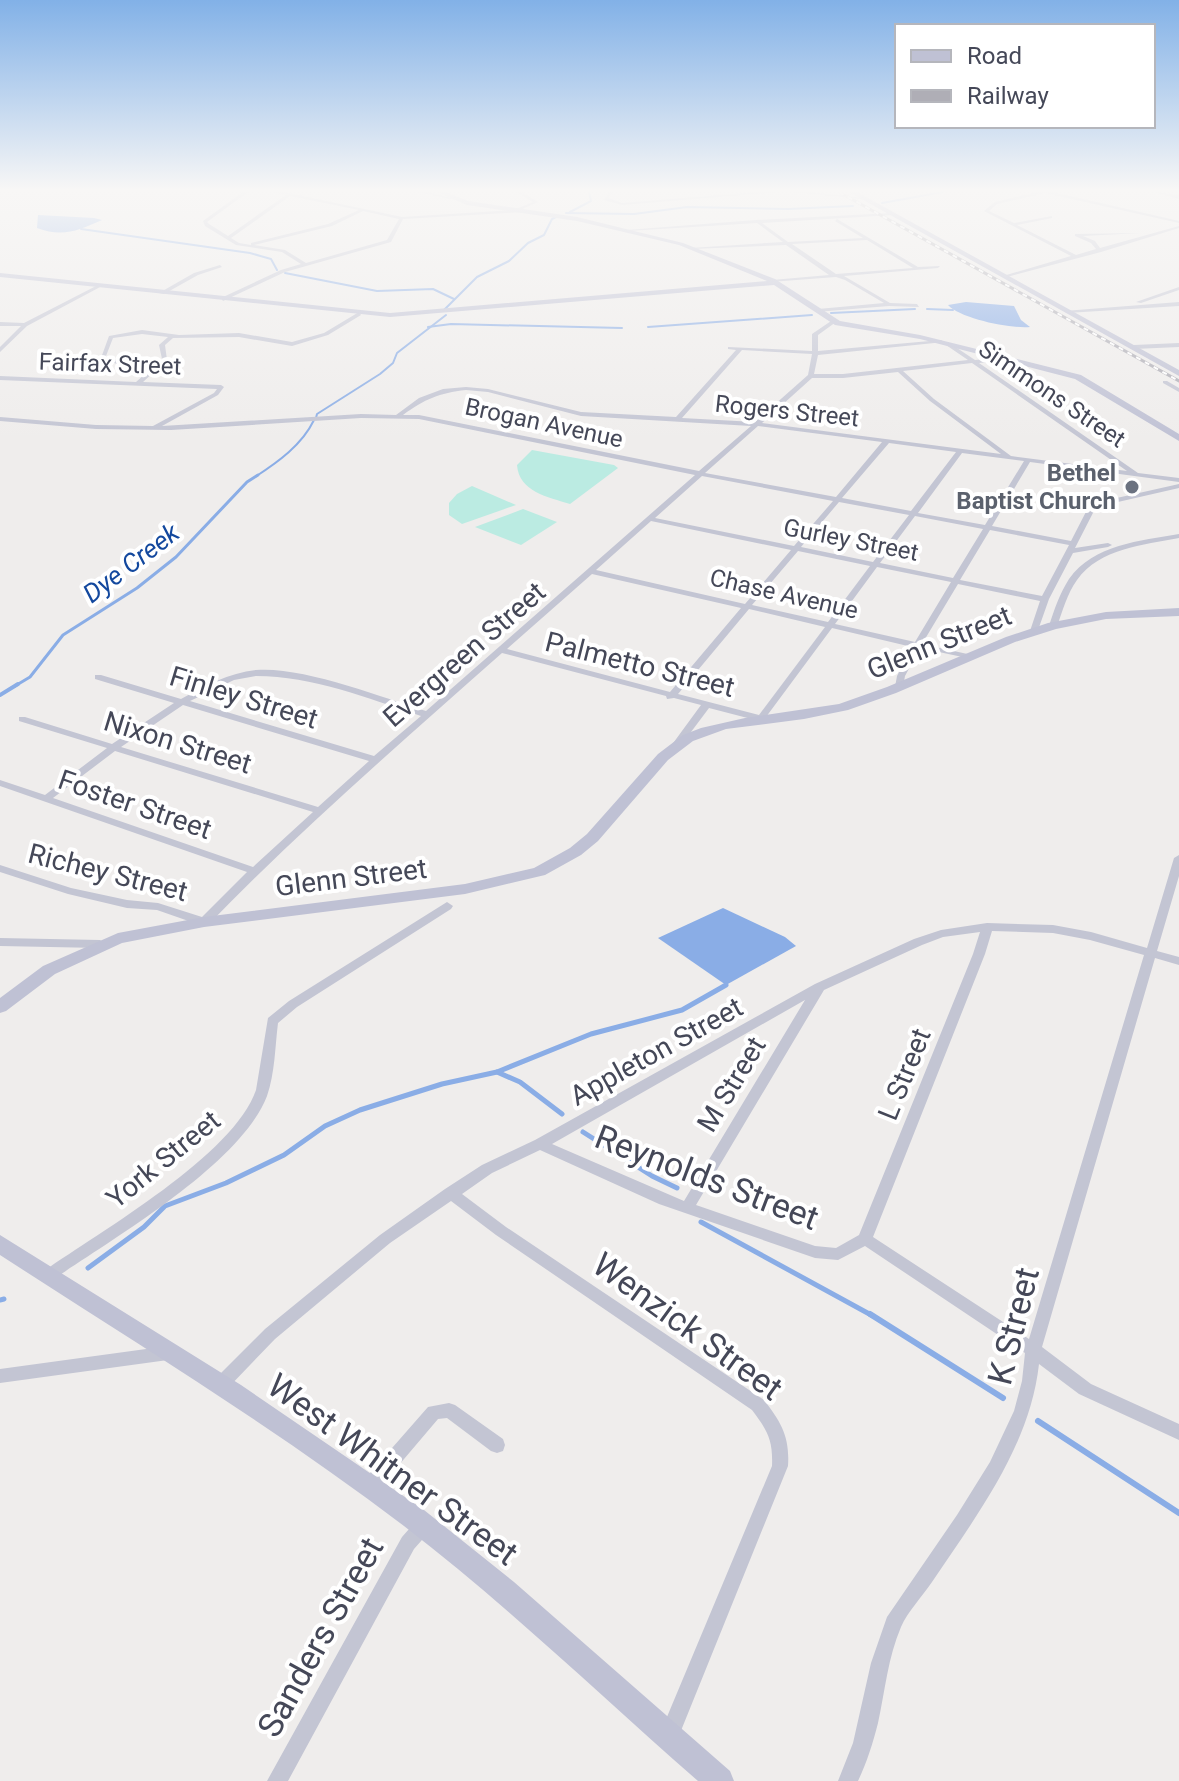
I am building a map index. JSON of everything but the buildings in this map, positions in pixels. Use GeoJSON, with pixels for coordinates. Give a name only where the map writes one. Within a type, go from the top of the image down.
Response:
{"type":"FeatureCollection","features":[{"type":"Feature","properties":{"kind":"street"},"geometry":{"type":"LineString","coordinates":[[1,275],[359,314],[411,315],[847,275]]}},
{"type":"Feature","properties":{"kind":"street"},"geometry":{"type":"LineString","coordinates":[[162,293],[194,275]]}},
{"type":"Feature","properties":{"kind":"street"},"geometry":{"type":"LineString","coordinates":[[223,299],[278,275]]}},
{"type":"Feature","properties":{"kind":"street"},"geometry":{"type":"LineString","coordinates":[[757,275],[774,282],[834,321],[945,343],[1078,377],[1179,438]]}},
{"type":"Feature","properties":{"kind":"street"},"geometry":{"type":"LineString","coordinates":[[1002,275],[1179,373]]}},
{"type":"Feature","properties":{"kind":"street"},"geometry":{"type":"LineString","coordinates":[[1005,277],[1012,275]]}},
{"type":"Feature","properties":{"kind":"street"},"geometry":{"type":"LineString","coordinates":[[836,276],[847,279],[889,304]]}},
{"type":"Feature","properties":{"kind":"street"},"geometry":{"type":"LineString","coordinates":[[0,350],[25,325],[100,286]]}},
{"type":"Feature","properties":{"kind":"street"},"geometry":{"type":"LineString","coordinates":[[1136,306],[1179,288]]}},
{"type":"Feature","properties":{"kind":"street"},"geometry":{"type":"LineString","coordinates":[[818,311],[889,304],[917,306]]}},
{"type":"Feature","properties":{"kind":"street"},"geometry":{"type":"LineString","coordinates":[[1067,311],[1179,304]]}},
{"type":"Feature","properties":{"kind":"street"},"geometry":{"type":"LineString","coordinates":[[161,363],[117,362],[103,357],[107,341],[122,334],[142,332],[172,336],[239,335],[300,343],[326,334],[359,314]]}},
{"type":"Feature","properties":{"kind":"street"},"geometry":{"type":"LineString","coordinates":[[834,321],[815,334],[816,353],[811,376],[900,371],[1006,358]]}},
{"type":"Feature","properties":{"kind":"street"},"geometry":{"type":"LineString","coordinates":[[0,324],[25,325]]}},
{"type":"Feature","properties":{"kind":"street"},"geometry":{"type":"LineString","coordinates":[[138,383],[161,363],[166,356],[162,345],[172,336]]}},
{"type":"Feature","properties":{"kind":"street"},"geometry":{"type":"LineString","coordinates":[[730,348],[816,353],[945,343]]}},
{"type":"Feature","properties":{"kind":"street","name":"Simmons Street"},"geometry":{"type":"LineString","coordinates":[[945,343],[1136,474]]}},
{"type":"Feature","properties":{"kind":"street"},"geometry":{"type":"LineString","coordinates":[[1134,347],[1179,345]]}},
{"type":"Feature","properties":{"kind":"street"},"geometry":{"type":"LineString","coordinates":[[678,419],[740,349]]}},
{"type":"Feature","properties":{"kind":"street"},"geometry":{"type":"LineString","coordinates":[[900,371],[932,400],[1009,458]]}},
{"type":"Feature","properties":{"kind":"street","name":"Evergreen Street"},"geometry":{"type":"LineString","coordinates":[[204,922],[254,871],[376,760],[811,376]]}},
{"type":"Feature","properties":{"kind":"street","name":"Fairfax Street"},"geometry":{"type":"LineString","coordinates":[[0,378],[219,386],[222,390],[154,428]]}},
{"type":"Feature","properties":{"kind":"street"},"geometry":{"type":"LineString","coordinates":[[1165,382],[1179,390]]}},
{"type":"Feature","properties":{"kind":"street","name":"Rogers Street"},"geometry":{"type":"LineString","coordinates":[[399,415],[425,397],[457,387],[475,386],[555,410],[609,417],[758,424],[1136,474],[1179,483]]}},
{"type":"Feature","properties":{"kind":"street","name":"Brogan Avenue"},"geometry":{"type":"LineString","coordinates":[[0,419],[154,428],[399,415],[433,419],[701,474],[989,528],[1072,548]]}},
{"type":"Feature","properties":{"kind":"street"},"geometry":{"type":"LineString","coordinates":[[670,697],[887,441]]}},
{"type":"Feature","properties":{"kind":"street"},"geometry":{"type":"LineString","coordinates":[[765,719],[829,625],[960,451]]}},
{"type":"Feature","properties":{"kind":"street"},"geometry":{"type":"LineString","coordinates":[[899,687],[901,676],[918,644],[1028,460]]}},
{"type":"Feature","properties":{"kind":"street"},"geometry":{"type":"LineString","coordinates":[[1034,631],[1045,599],[1088,512],[1098,503],[1179,483]]}},
{"type":"Feature","properties":{"kind":"street","name":"Gurley Street"},"geometry":{"type":"LineString","coordinates":[[649,519],[1045,599]]}},
{"type":"Feature","properties":{"kind":"street"},"geometry":{"type":"LineString","coordinates":[[1072,548],[1179,529]]}},
{"type":"Feature","properties":{"kind":"street"},"geometry":{"type":"LineString","coordinates":[[1053,626],[1065,589],[1080,568],[1095,556],[1179,536]]}},
{"type":"Feature","properties":{"kind":"street","name":"Chase Avenue"},"geometry":{"type":"LineString","coordinates":[[591,571],[969,657]]}},
{"type":"Feature","properties":{"kind":"street","name":"Glenn Street"},"geometry":{"type":"LineString","coordinates":[[675,746],[716,729],[839,709],[1034,631],[1133,612],[1179,612]]}},
{"type":"Feature","properties":{"kind":"street","name":"Palmetto Street"},"geometry":{"type":"LineString","coordinates":[[500,650],[670,697],[765,719]]}},
{"type":"Feature","properties":{"kind":"street"},"geometry":{"type":"LineString","coordinates":[[47,798],[181,701],[224,680],[257,672],[277,673],[428,715]]}},
{"type":"Feature","properties":{"kind":"street","name":"Finley Street"},"geometry":{"type":"LineString","coordinates":[[98,677],[376,760]]}},
{"type":"Feature","properties":{"kind":"street","name":"Glenn Street"},"geometry":{"type":"LineString","coordinates":[[0,1007],[49,970],[100,944],[204,922],[465,889],[547,869],[577,853],[600,832],[659,760],[675,746],[706,705]]}},
{"type":"Feature","properties":{"kind":"street","name":"Nixon Street"},"geometry":{"type":"LineString","coordinates":[[22,719],[320,811]]}},
{"type":"Feature","properties":{"kind":"street","name":"Foster Street"},"geometry":{"type":"LineString","coordinates":[[0,783],[254,871]]}},
{"type":"Feature","properties":{"kind":"street","name":"K Street"},"geometry":{"type":"LineString","coordinates":[[848,1781],[870,1723],[874,1686],[895,1620],[973,1505],[1016,1429],[1032,1381],[1033,1350],[1179,858]]}},
{"type":"Feature","properties":{"kind":"street","name":"Richey Street"},"geometry":{"type":"LineString","coordinates":[[0,868],[68,891],[127,904],[158,907],[204,922]]}},
{"type":"Feature","properties":{"kind":"street","name":"York Street"},"geometry":{"type":"LineString","coordinates":[[49,1275],[180,1183],[241,1128],[258,1100],[267,1067],[272,1021],[293,1004],[447,906]]}},
{"type":"Feature","properties":{"kind":"street","name":"Appleton Street"},"geometry":{"type":"LineString","coordinates":[[220,1385],[270,1334],[385,1239],[450,1193],[487,1169],[540,1144],[819,987],[941,934],[987,927],[1063,930],[1179,961]]}},
{"type":"Feature","properties":{"kind":"street","name":"L Street"},"geometry":{"type":"LineString","coordinates":[[865,1239],[987,927]]}},
{"type":"Feature","properties":{"kind":"street"},"geometry":{"type":"LineString","coordinates":[[0,942],[100,944]]}},
{"type":"Feature","properties":{"kind":"street","name":"M Street"},"geometry":{"type":"LineString","coordinates":[[687,1208],[819,987]]}},
{"type":"Feature","properties":{"kind":"street","name":"Reynolds Street"},"geometry":{"type":"LineString","coordinates":[[540,1144],[687,1208],[815,1252],[838,1254],[865,1239]]}},
{"type":"Feature","properties":{"kind":"street","name":"Wenzick Street"},"geometry":{"type":"LineString","coordinates":[[450,1193],[758,1405],[775,1427],[782,1445],[780,1466],[668,1737]]}},
{"type":"Feature","properties":{"kind":"street"},"geometry":{"type":"LineString","coordinates":[[865,1239],[1033,1350],[1085,1389],[1179,1432]]}},
{"type":"Feature","properties":{"kind":"street","name":"West Whitner Street"},"geometry":{"type":"LineString","coordinates":[[0,1244],[172,1353],[370,1486],[565,1642],[720,1781]]}},
{"type":"Feature","properties":{"kind":"street"},"geometry":{"type":"LineString","coordinates":[[0,1376],[172,1353]]}},
{"type":"Feature","properties":{"kind":"street"},"geometry":{"type":"LineString","coordinates":[[370,1486],[434,1412],[449,1410],[497,1445]]}},
{"type":"Feature","properties":{"kind":"street","name":"Sanders Street"},"geometry":{"type":"LineString","coordinates":[[277,1781],[408,1543],[423,1526]]}},
{"type":"Feature","properties":{"kind":"green space"},"geometry":{"type":"Polygon","coordinates":[[[532,450],[618,468],[570,504],[536,492],[523,482],[517,465],[532,450]]]}},
{"type":"Feature","properties":{"kind":"green space"},"geometry":{"type":"Polygon","coordinates":[[[472,486],[516,505],[462,524],[449,515],[449,503],[457,494],[472,486]]]}},
{"type":"Feature","properties":{"kind":"green space"},"geometry":{"type":"Polygon","coordinates":[[[523,509],[557,522],[521,545],[475,527],[523,509]]]}},
{"type":"Feature","properties":{"kind":"water"},"geometry":{"type":"Polygon","coordinates":[[[966,302],[1014,306],[1021,320],[1030,327],[987,322],[964,315],[948,305],[966,302]]]}},
{"type":"Feature","properties":{"kind":"water"},"geometry":{"type":"Polygon","coordinates":[[[723,908],[785,937],[796,946],[726,985],[658,938],[723,908]]]}},
{"type":"Feature","properties":{"kind":"waterway"},"geometry":{"type":"LineString","coordinates":[[296,275],[377,291],[433,289],[454,299]]}},
{"type":"Feature","properties":{"kind":"waterway","name":"Dye Creek"},"geometry":{"type":"LineString","coordinates":[[444,310],[481,275]]}},
{"type":"Feature","properties":{"kind":"waterway"},"geometry":{"type":"LineString","coordinates":[[831,313],[915,309]]}},
{"type":"Feature","properties":{"kind":"waterway"},"geometry":{"type":"LineString","coordinates":[[927,309],[953,310]]}},
{"type":"Feature","properties":{"kind":"waterway","name":"Dye Creek"},"geometry":{"type":"LineString","coordinates":[[431,327],[446,315]]}},
{"type":"Feature","properties":{"kind":"waterway"},"geometry":{"type":"LineString","coordinates":[[648,327],[812,315]]}},
{"type":"Feature","properties":{"kind":"waterway"},"geometry":{"type":"LineString","coordinates":[[431,327],[451,324],[622,328]]}},
{"type":"Feature","properties":{"kind":"waterway","name":"Dye Creek"},"geometry":{"type":"LineString","coordinates":[[316,418],[317,414],[380,374],[393,363],[397,353],[431,327]]}},
{"type":"Feature","properties":{"kind":"waterway","name":"Dye Creek"},"geometry":{"type":"LineString","coordinates":[[257,476],[296,445],[314,420]]}},
{"type":"Feature","properties":{"kind":"waterway","name":"Dye Creek"},"geometry":{"type":"LineString","coordinates":[[15,686],[30,677],[63,635],[137,588],[176,557],[247,482],[257,476]]}},
{"type":"Feature","properties":{"kind":"waterway","name":"Dye Creek"},"geometry":{"type":"LineString","coordinates":[[0,695],[18,684]]}},
{"type":"Feature","properties":{"kind":"waterway"},"geometry":{"type":"LineString","coordinates":[[497,1072],[591,1034],[682,1010],[726,985]]}},
{"type":"Feature","properties":{"kind":"waterway"},"geometry":{"type":"LineString","coordinates":[[88,1268],[144,1227],[165,1206],[226,1183],[284,1155],[325,1126],[360,1110],[442,1084],[497,1072]]}},
{"type":"Feature","properties":{"kind":"waterway"},"geometry":{"type":"LineString","coordinates":[[497,1072],[520,1082],[562,1114]]}},
{"type":"Feature","properties":{"kind":"waterway"},"geometry":{"type":"LineString","coordinates":[[583,1132],[652,1176],[677,1188]]}},
{"type":"Feature","properties":{"kind":"waterway"},"geometry":{"type":"LineString","coordinates":[[701,1222],[873,1316]]}},
{"type":"Feature","properties":{"kind":"waterway"},"geometry":{"type":"LineString","coordinates":[[0,1300],[4,1299]]}},
{"type":"Feature","properties":{"kind":"waterway"},"geometry":{"type":"LineString","coordinates":[[870,1314],[1003,1398]]}},
{"type":"Feature","properties":{"kind":"waterway"},"geometry":{"type":"LineString","coordinates":[[1038,1421],[1179,1513]]}},
{"type":"Feature","properties":{"kind":"railway"},"geometry":{"type":"LineString","coordinates":[[989,275],[1179,381]]}},
{"type":"Feature","properties":{"kind":"place","name":"Bethel Baptist Church"},"geometry":{"type":"Point","coordinates":[1132,487]}}]}
